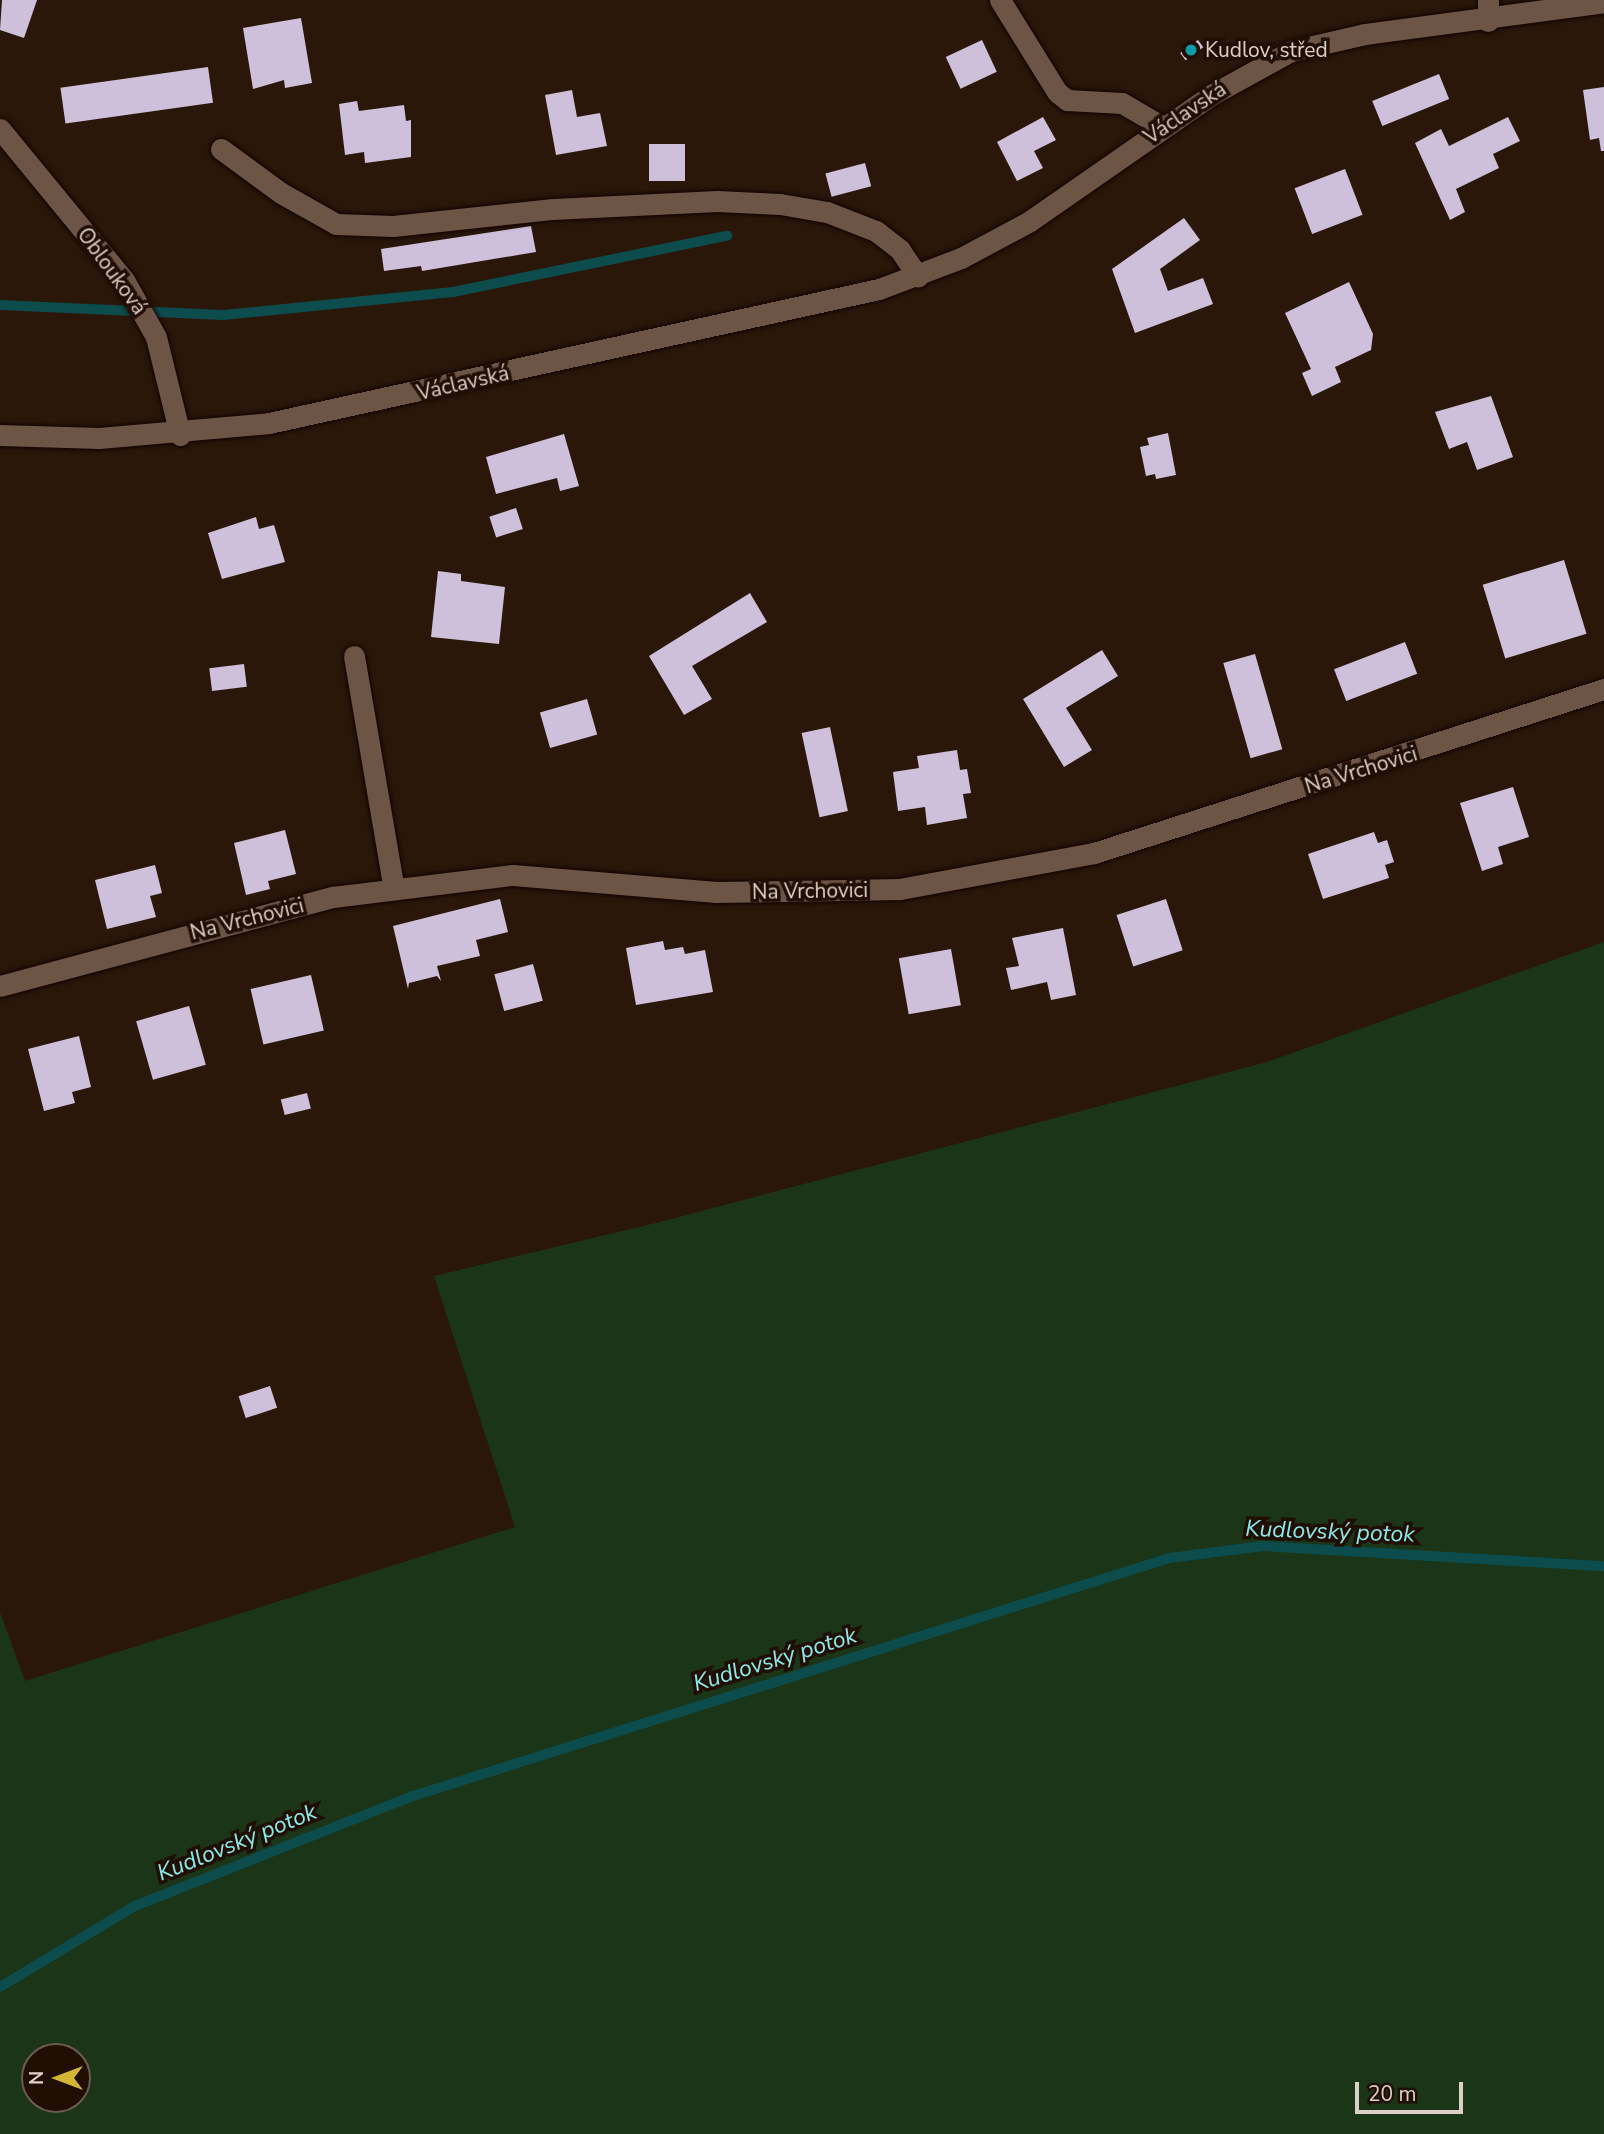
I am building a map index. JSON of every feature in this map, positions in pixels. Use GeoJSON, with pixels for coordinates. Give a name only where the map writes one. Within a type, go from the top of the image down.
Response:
{"type":"FeatureCollection","features":[{"type":"Feature","properties":{"kind":"street"},"geometry":{"type":"LineString","coordinates":[[1000,0],[1057,92],[1067,100],[1122,103],[1163,127]]}},
{"type":"Feature","properties":{"kind":"street","name":"Václavská"},"geometry":{"type":"LineString","coordinates":[[0,435],[99,439],[180,435],[362,406],[814,305],[918,276],[1030,220],[1163,127],[1262,65],[1315,44],[1488,10],[1604,2]]}},
{"type":"Feature","properties":{"kind":"street","name":"Oblouková"},"geometry":{"type":"LineString","coordinates":[[0,129],[124,280],[156,337],[180,435]]}},
{"type":"Feature","properties":{"kind":"street"},"geometry":{"type":"LineString","coordinates":[[221,149],[281,193],[336,224],[393,226],[553,209],[717,201],[780,204],[827,212],[876,231],[900,250],[918,276]]}},
{"type":"Feature","properties":{"kind":"street"},"geometry":{"type":"LineString","coordinates":[[355,656],[394,890]]}},
{"type":"Feature","properties":{"kind":"street","name":"Na Vrchovici"},"geometry":{"type":"LineString","coordinates":[[0,986],[333,897],[513,875],[716,892],[900,890],[1094,853],[1604,689]]}},
{"type":"Feature","properties":{"kind":"green space"},"geometry":{"type":"Polygon","coordinates":[[[1604,942],[1604,2134],[0,2134],[0,1612],[25,1681],[515,1527],[434,1276],[660,1222],[1267,1062],[1604,942]]]}},
{"type":"Feature","properties":{"kind":"building"},"geometry":{"type":"Polygon","coordinates":[[[2,0],[37,0],[24,38],[0,30],[2,0]]]}},
{"type":"Feature","properties":{"kind":"building"},"geometry":{"type":"Polygon","coordinates":[[[301,18],[312,83],[285,88],[284,80],[253,89],[243,28],[301,18]]]}},
{"type":"Feature","properties":{"kind":"building"},"geometry":{"type":"Polygon","coordinates":[[[982,40],[997,72],[961,89],[946,57],[982,40]]]}},
{"type":"Feature","properties":{"kind":"building","name":"Kudlov, střed"},"geometry":{"type":"Polygon","coordinates":[[[1198,40],[1203,47],[1185,60],[1180,53],[1198,40]]]}},
{"type":"Feature","properties":{"kind":"building"},"geometry":{"type":"Polygon","coordinates":[[[208,67],[213,103],[65,123],[60,88],[208,67]]]}},
{"type":"Feature","properties":{"kind":"building"},"geometry":{"type":"Polygon","coordinates":[[[1439,74],[1449,99],[1382,126],[1372,101],[1439,74]]]}},
{"type":"Feature","properties":{"kind":"building"},"geometry":{"type":"Polygon","coordinates":[[[1604,87],[1604,151],[1601,151],[1599,138],[1590,140],[1583,90],[1604,87]]]}},
{"type":"Feature","properties":{"kind":"building"},"geometry":{"type":"Polygon","coordinates":[[[572,90],[577,117],[600,113],[607,146],[556,155],[545,95],[572,90]]]}},
{"type":"Feature","properties":{"kind":"building"},"geometry":{"type":"Polygon","coordinates":[[[357,101],[359,111],[404,105],[406,121],[411,120],[411,157],[365,163],[364,152],[345,155],[339,104],[357,101]]]}},
{"type":"Feature","properties":{"kind":"building"},"geometry":{"type":"Polygon","coordinates":[[[1043,117],[1056,140],[1034,151],[1043,168],[1017,181],[997,142],[1043,117]]]}},
{"type":"Feature","properties":{"kind":"building"},"geometry":{"type":"Polygon","coordinates":[[[1508,117],[1520,141],[1493,154],[1499,168],[1456,189],[1465,212],[1450,220],[1415,143],[1441,129],[1449,146],[1508,117]]]}},
{"type":"Feature","properties":{"kind":"building"},"geometry":{"type":"Polygon","coordinates":[[[649,144],[685,144],[685,181],[649,181],[649,144]]]}},
{"type":"Feature","properties":{"kind":"building"},"geometry":{"type":"Polygon","coordinates":[[[865,163],[871,186],[832,197],[825,174],[865,163]]]}},
{"type":"Feature","properties":{"kind":"building"},"geometry":{"type":"Polygon","coordinates":[[[1345,169],[1363,215],[1312,234],[1295,188],[1345,169]]]}},
{"type":"Feature","properties":{"kind":"building"},"geometry":{"type":"Polygon","coordinates":[[[1184,218],[1200,240],[1160,269],[1168,291],[1203,278],[1213,304],[1135,333],[1112,269],[1184,218]]]}},
{"type":"Feature","properties":{"kind":"building"},"geometry":{"type":"Polygon","coordinates":[[[531,226],[536,252],[422,271],[421,266],[384,271],[381,249],[531,226]]]}},
{"type":"Feature","properties":{"kind":"building"},"geometry":{"type":"Polygon","coordinates":[[[1349,282],[1373,334],[1371,350],[1335,367],[1341,382],[1312,396],[1302,373],[1311,369],[1285,313],[1349,282]]]}},
{"type":"Feature","properties":{"kind":"building"},"geometry":{"type":"Polygon","coordinates":[[[1491,396],[1513,457],[1477,470],[1467,442],[1449,449],[1435,412],[1491,396]]]}},
{"type":"Feature","properties":{"kind":"building"},"geometry":{"type":"Polygon","coordinates":[[[1168,433],[1176,475],[1156,479],[1155,474],[1146,476],[1140,447],[1149,445],[1147,438],[1168,433]]]}},
{"type":"Feature","properties":{"kind":"building"},"geometry":{"type":"Polygon","coordinates":[[[564,434],[579,486],[560,491],[557,478],[496,494],[486,457],[564,434]]]}},
{"type":"Feature","properties":{"kind":"building"},"geometry":{"type":"Polygon","coordinates":[[[516,508],[523,529],[496,538],[489,517],[516,508]]]}},
{"type":"Feature","properties":{"kind":"building"},"geometry":{"type":"Polygon","coordinates":[[[256,517],[259,529],[274,525],[285,562],[222,579],[208,533],[256,517]]]}},
{"type":"Feature","properties":{"kind":"building"},"geometry":{"type":"Polygon","coordinates":[[[1564,560],[1587,634],[1505,658],[1483,585],[1564,560]]]}},
{"type":"Feature","properties":{"kind":"building"},"geometry":{"type":"Polygon","coordinates":[[[438,571],[461,574],[461,581],[505,587],[499,644],[431,637],[438,571]]]}},
{"type":"Feature","properties":{"kind":"building"},"geometry":{"type":"Polygon","coordinates":[[[750,593],[767,622],[692,666],[712,699],[684,715],[649,656],[750,593]]]}},
{"type":"Feature","properties":{"kind":"building"},"geometry":{"type":"Polygon","coordinates":[[[1405,642],[1417,674],[1346,701],[1334,669],[1405,642]]]}},
{"type":"Feature","properties":{"kind":"building"},"geometry":{"type":"Polygon","coordinates":[[[1102,650],[1118,676],[1066,708],[1092,750],[1064,767],[1023,699],[1102,650]]]}},
{"type":"Feature","properties":{"kind":"building"},"geometry":{"type":"Polygon","coordinates":[[[1255,654],[1282,749],[1251,758],[1223,663],[1255,654]]]}},
{"type":"Feature","properties":{"kind":"building"},"geometry":{"type":"Polygon","coordinates":[[[244,664],[247,687],[212,691],[209,668],[244,664]]]}},
{"type":"Feature","properties":{"kind":"building"},"geometry":{"type":"Polygon","coordinates":[[[587,699],[597,735],[550,748],[540,713],[587,699]]]}},
{"type":"Feature","properties":{"kind":"building"},"geometry":{"type":"Polygon","coordinates":[[[830,727],[848,811],[820,817],[802,733],[830,727]]]}},
{"type":"Feature","properties":{"kind":"building"},"geometry":{"type":"Polygon","coordinates":[[[957,750],[960,770],[967,769],[971,793],[963,794],[967,818],[927,825],[925,807],[898,811],[893,772],[919,768],[917,756],[957,750]]]}},
{"type":"Feature","properties":{"kind":"building"},"geometry":{"type":"Polygon","coordinates":[[[1513,787],[1529,837],[1498,847],[1503,864],[1482,871],[1460,803],[1513,787]]]}},
{"type":"Feature","properties":{"kind":"building"},"geometry":{"type":"Polygon","coordinates":[[[285,830],[296,874],[268,881],[270,889],[246,895],[234,843],[285,830]]]}},
{"type":"Feature","properties":{"kind":"building"},"geometry":{"type":"Polygon","coordinates":[[[1374,832],[1378,843],[1387,840],[1394,862],[1385,865],[1389,878],[1323,899],[1308,854],[1374,832]]]}},
{"type":"Feature","properties":{"kind":"building"},"geometry":{"type":"Polygon","coordinates":[[[155,865],[162,893],[150,896],[156,917],[107,929],[95,880],[155,865]]]}},
{"type":"Feature","properties":{"kind":"building"},"geometry":{"type":"Polygon","coordinates":[[[500,899],[508,932],[476,940],[480,956],[437,966],[441,981],[437,976],[409,983],[408,989],[393,926],[500,899]]]}},
{"type":"Feature","properties":{"kind":"building"},"geometry":{"type":"Polygon","coordinates":[[[1166,899],[1183,950],[1133,966],[1117,915],[1166,899]]]}},
{"type":"Feature","properties":{"kind":"building"},"geometry":{"type":"Polygon","coordinates":[[[1063,928],[1076,995],[1051,1000],[1047,982],[1011,990],[1006,968],[1019,966],[1012,938],[1063,928]]]}},
{"type":"Feature","properties":{"kind":"building"},"geometry":{"type":"Polygon","coordinates":[[[663,941],[665,950],[683,947],[685,954],[705,950],[713,992],[636,1005],[626,948],[663,941]]]}},
{"type":"Feature","properties":{"kind":"building"},"geometry":{"type":"Polygon","coordinates":[[[951,949],[961,1005],[909,1014],[899,958],[951,949]]]}},
{"type":"Feature","properties":{"kind":"building"},"geometry":{"type":"Polygon","coordinates":[[[533,964],[543,1001],[504,1011],[494,974],[533,964]]]}},
{"type":"Feature","properties":{"kind":"building"},"geometry":{"type":"Polygon","coordinates":[[[311,975],[324,1031],[263,1044],[251,989],[311,975]]]}},
{"type":"Feature","properties":{"kind":"building"},"geometry":{"type":"Polygon","coordinates":[[[189,1006],[206,1065],[153,1080],[136,1021],[189,1006]]]}},
{"type":"Feature","properties":{"kind":"building"},"geometry":{"type":"Polygon","coordinates":[[[79,1036],[91,1087],[72,1092],[75,1103],[44,1111],[28,1049],[79,1036]]]}},
{"type":"Feature","properties":{"kind":"building"},"geometry":{"type":"Polygon","coordinates":[[[307,1093],[311,1109],[285,1115],[281,1100],[307,1093]]]}},
{"type":"Feature","properties":{"kind":"building"},"geometry":{"type":"Polygon","coordinates":[[[270,1386],[277,1408],[246,1418],[239,1396],[270,1386]]]}},
{"type":"Feature","properties":{"kind":"waterway"},"geometry":{"type":"LineString","coordinates":[[0,305],[223,315],[453,292],[727,236]]}},
{"type":"Feature","properties":{"kind":"waterway","name":"Kudlovský potok"},"geometry":{"type":"LineString","coordinates":[[0,1987],[135,1906],[413,1796],[1169,1558],[1263,1546],[1604,1566]]}},
{"type":"Feature","properties":{"kind":"place","name":"Kudlov, střed"},"geometry":{"type":"Point","coordinates":[1191,50]}}]}
